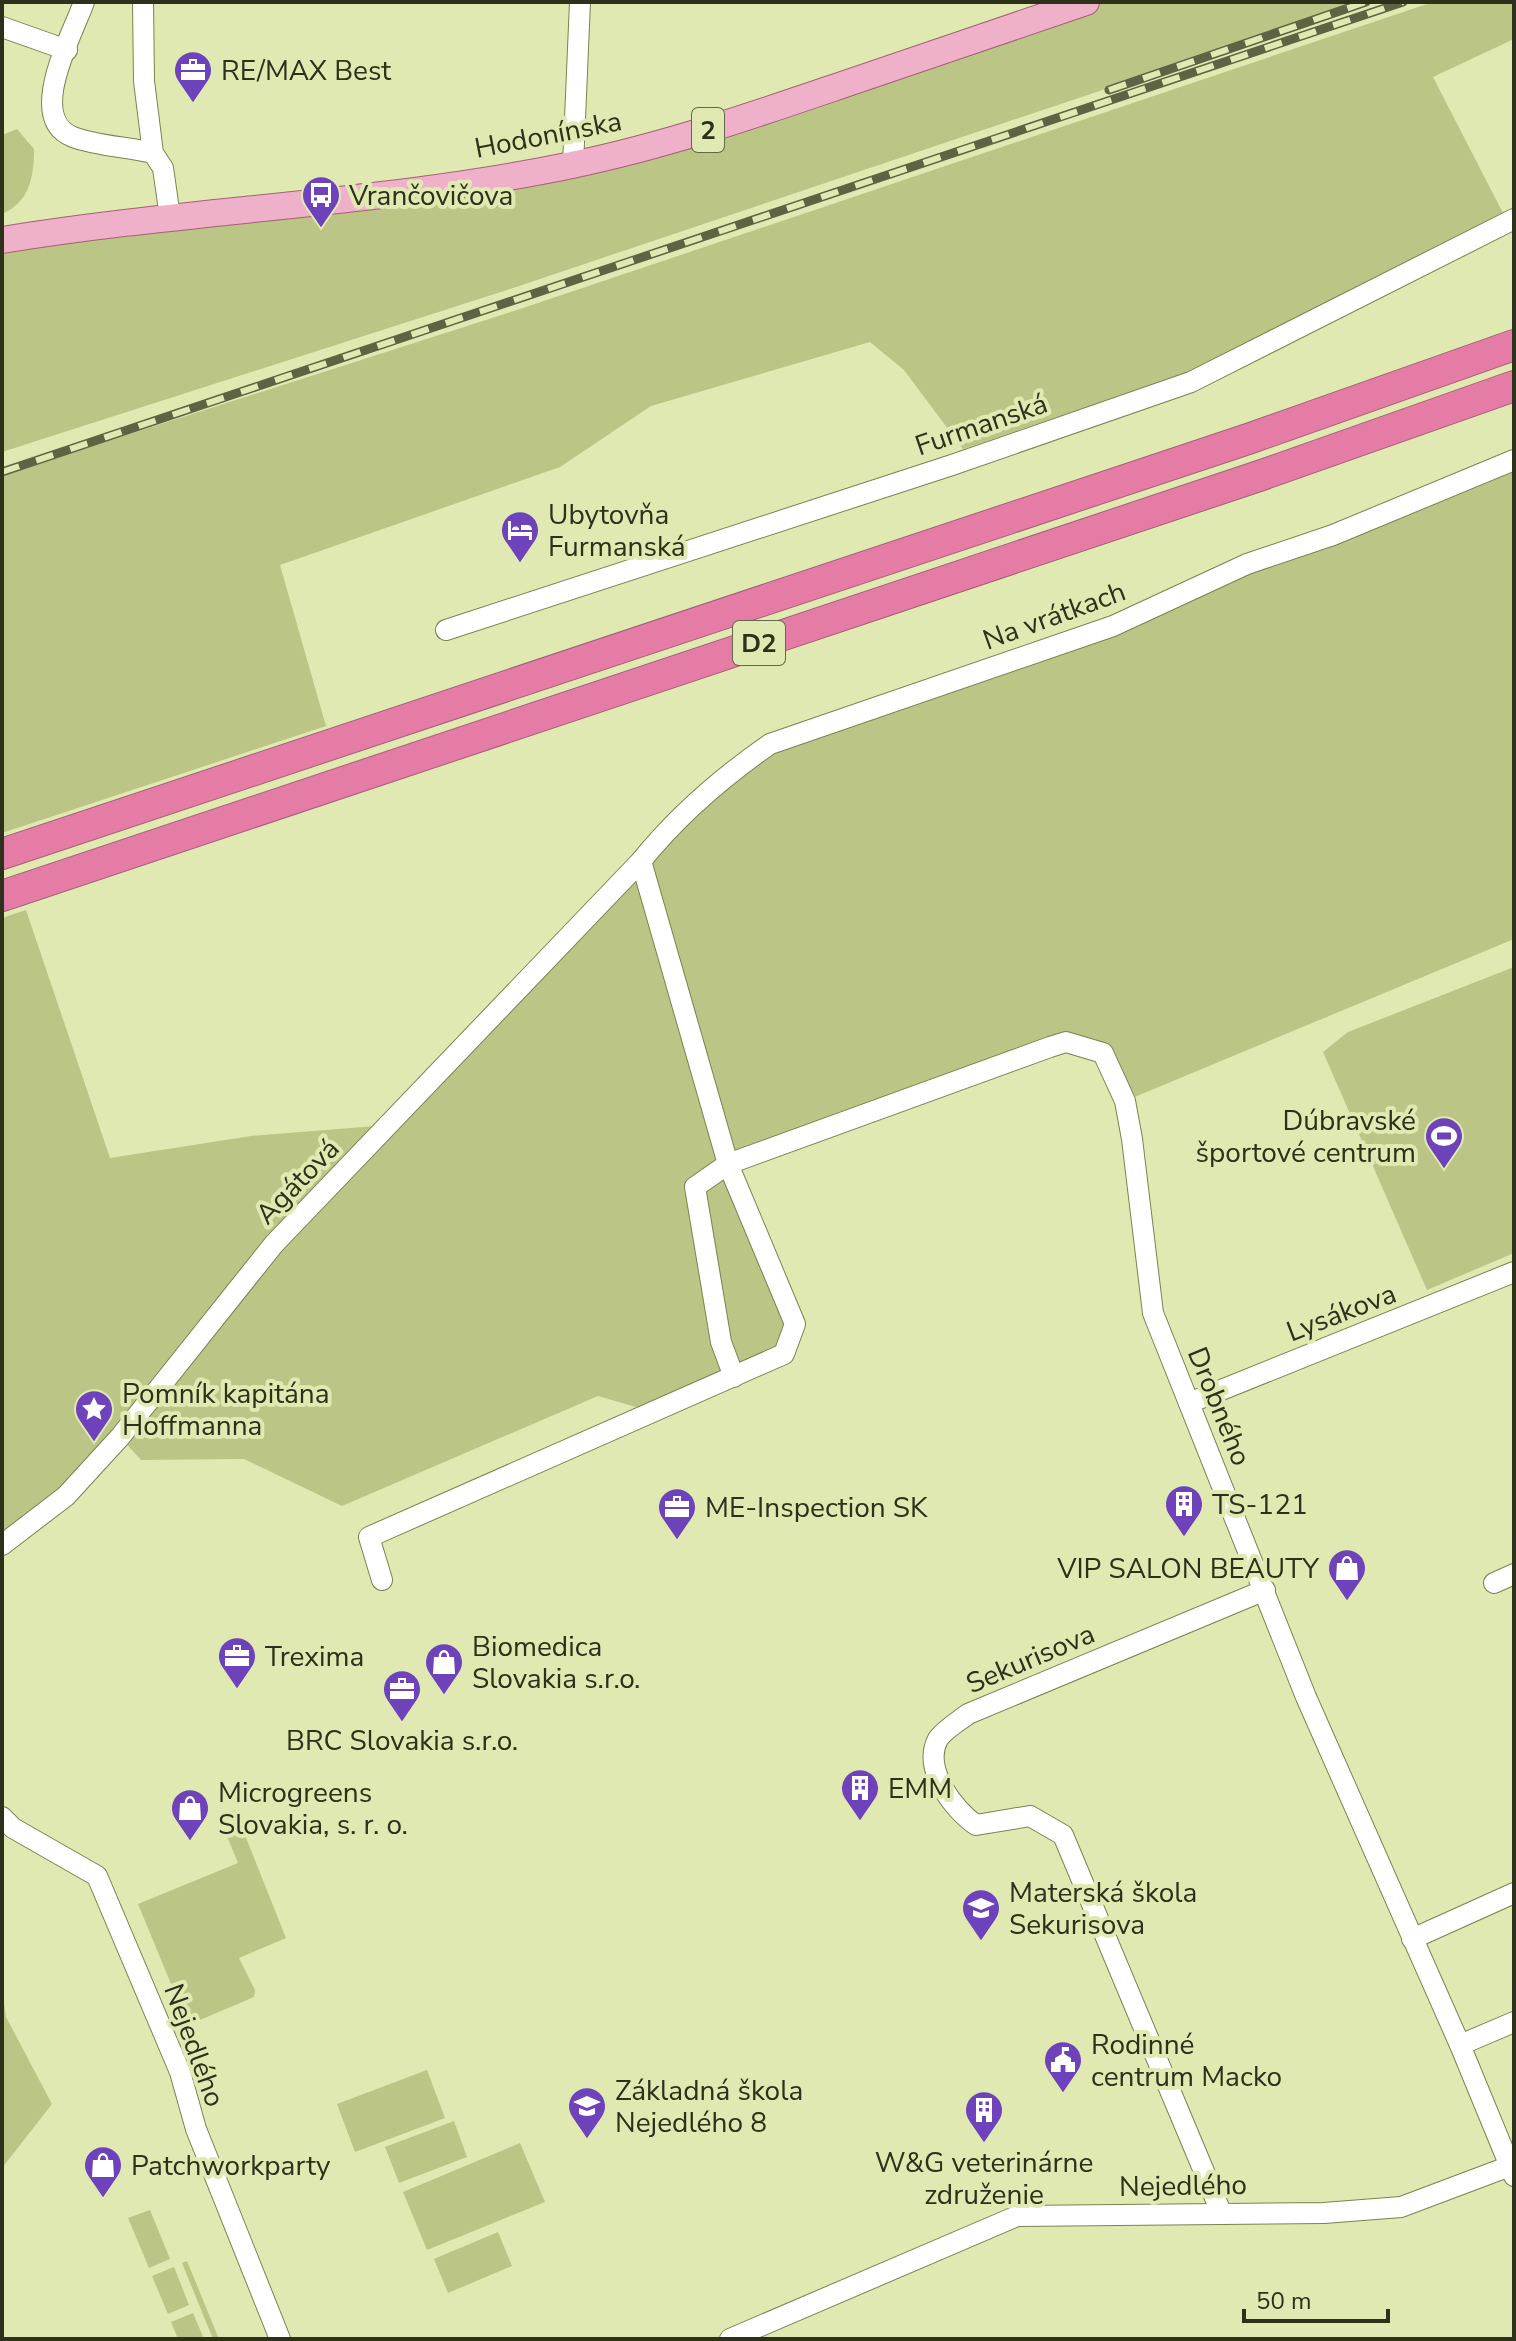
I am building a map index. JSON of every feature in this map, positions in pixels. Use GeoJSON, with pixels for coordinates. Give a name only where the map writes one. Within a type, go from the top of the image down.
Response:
{"type":"FeatureCollection","features":[{"type":"Feature","properties":{"kind":"highway","name":"D2"},"geometry":{"type":"LineString","coordinates":[[2,854],[1293,424],[1514,345]]}},
{"type":"Feature","properties":{"kind":"highway","name":"D2"},"geometry":{"type":"LineString","coordinates":[[2,896],[1259,476],[1514,386]]}},
{"type":"Feature","properties":{"kind":"main road","name":"Hodonínska"},"geometry":{"type":"LineString","coordinates":[[2,240],[170,217],[316,204],[573,165],[708,130],[1086,2]]}},
{"type":"Feature","properties":{"kind":"street"},"geometry":{"type":"LineString","coordinates":[[84,2],[51,88],[51,108],[57,122],[71,136],[153,153]]}},
{"type":"Feature","properties":{"kind":"street"},"geometry":{"type":"LineString","coordinates":[[143,2],[144,81],[153,153],[163,168],[170,217]]}},
{"type":"Feature","properties":{"kind":"street"},"geometry":{"type":"LineString","coordinates":[[573,165],[580,2]]}},
{"type":"Feature","properties":{"kind":"street"},"geometry":{"type":"LineString","coordinates":[[2,27],[67,50]]}},
{"type":"Feature","properties":{"kind":"street","name":"Furmanská"},"geometry":{"type":"LineString","coordinates":[[446,630],[952,465],[1191,382],[1514,219]]}},
{"type":"Feature","properties":{"kind":"street","name":"Na vrátkach"},"geometry":{"type":"LineString","coordinates":[[641,861],[679,815],[727,774],[770,744],[1113,626],[1247,564],[1333,535],[1514,460]]}},
{"type":"Feature","properties":{"kind":"street"},"geometry":{"type":"LineString","coordinates":[[382,1580],[369,1537],[784,1354],[795,1324],[728,1164],[641,861]]}},
{"type":"Feature","properties":{"kind":"street","name":"Agátová"},"geometry":{"type":"LineString","coordinates":[[2,1545],[72,1490],[120,1437],[274,1244],[641,861]]}},
{"type":"Feature","properties":{"kind":"street","name":"Drobného"},"geometry":{"type":"LineString","coordinates":[[728,1164],[1058,1044],[1066,1042],[1103,1053],[1125,1101],[1153,1313],[1306,1697],[1460,2045],[1512,2171]]}},
{"type":"Feature","properties":{"kind":"street"},"geometry":{"type":"LineString","coordinates":[[728,1164],[695,1187],[721,1342],[734,1377]]}},
{"type":"Feature","properties":{"kind":"street","name":"Lysákova"},"geometry":{"type":"LineString","coordinates":[[1189,1403],[1514,1272]]}},
{"type":"Feature","properties":{"kind":"street"},"geometry":{"type":"LineString","coordinates":[[1494,1583],[1514,1574]]}},
{"type":"Feature","properties":{"kind":"street","name":"Sekurisova"},"geometry":{"type":"LineString","coordinates":[[1221,2212],[1063,1835],[1030,1816],[976,1825],[957,1813],[933,1764],[938,1738],[968,1714],[1265,1590]]}},
{"type":"Feature","properties":{"kind":"street","name":"Nejedlého"},"geometry":{"type":"LineString","coordinates":[[2,1817],[13,1828],[97,1876],[180,2072],[196,2129],[280,2339]]}},
{"type":"Feature","properties":{"kind":"street"},"geometry":{"type":"LineString","coordinates":[[1412,1939],[1514,1893]]}},
{"type":"Feature","properties":{"kind":"street"},"geometry":{"type":"LineString","coordinates":[[1460,2045],[1514,2022]]}},
{"type":"Feature","properties":{"kind":"street","name":"Nejedlého"},"geometry":{"type":"LineString","coordinates":[[730,2339],[1017,2216],[1324,2213],[1401,2207],[1512,2171]]}},
{"type":"Feature","properties":{"kind":"green space"},"geometry":{"type":"Polygon","coordinates":[[[1086,2],[1364,2],[507,290],[2,452],[2,240],[530,173],[1086,2]]]}},
{"type":"Feature","properties":{"kind":"green space"},"geometry":{"type":"Polygon","coordinates":[[[1433,2],[1514,2],[1514,39],[1433,77],[1504,215],[1188,373],[963,449],[904,370],[870,342],[651,406],[560,467],[280,565],[326,726],[2,833],[2,475],[520,309],[1433,2]]]}},
{"type":"Feature","properties":{"kind":"green space"},"geometry":{"type":"Polygon","coordinates":[[[17,129],[34,149],[33,169],[19,203],[2,214],[2,135],[17,129]]]}},
{"type":"Feature","properties":{"kind":"green space"},"geometry":{"type":"Polygon","coordinates":[[[1514,460],[1514,939],[1125,1101],[1103,1053],[1066,1042],[729,1164],[795,1324],[784,1354],[653,1412],[598,1396],[342,1506],[244,1459],[141,1460],[120,1437],[2,1545],[2,918],[26,910],[110,1158],[251,1136],[388,1125],[641,861],[770,744],[1113,626],[1514,460]]]}},
{"type":"Feature","properties":{"kind":"green space","name":"Dúbravské športové centrum"},"geometry":{"type":"Polygon","coordinates":[[[1514,967],[1514,1253],[1427,1290],[1323,1052],[1348,1032],[1514,967]]]}},
{"type":"Feature","properties":{"kind":"green space"},"geometry":{"type":"Polygon","coordinates":[[[235,1810],[286,1938],[239,1958],[255,1990],[254,1997],[188,2025],[138,1904],[238,1863],[219,1817],[235,1810]]]}},
{"type":"Feature","properties":{"kind":"green space"},"geometry":{"type":"Polygon","coordinates":[[[2,1989],[6,2017],[52,2104],[2,2168],[2,1989]]]}},
{"type":"Feature","properties":{"kind":"green space"},"geometry":{"type":"Polygon","coordinates":[[[427,2070],[445,2118],[355,2152],[337,2104],[427,2070]]]}},
{"type":"Feature","properties":{"kind":"green space"},"geometry":{"type":"Polygon","coordinates":[[[454,2121],[467,2157],[399,2183],[385,2147],[454,2121]]]}},
{"type":"Feature","properties":{"kind":"green space"},"geometry":{"type":"Polygon","coordinates":[[[520,2143],[545,2202],[427,2250],[403,2192],[520,2143]]]}},
{"type":"Feature","properties":{"kind":"green space"},"geometry":{"type":"Polygon","coordinates":[[[150,2210],[170,2259],[149,2268],[128,2218],[150,2210]]]}},
{"type":"Feature","properties":{"kind":"green space"},"geometry":{"type":"Polygon","coordinates":[[[498,2232],[512,2266],[448,2293],[434,2259],[498,2232]]]}},
{"type":"Feature","properties":{"kind":"green space"},"geometry":{"type":"Polygon","coordinates":[[[187,2261],[219,2339],[213,2339],[182,2263],[187,2261]]]}},
{"type":"Feature","properties":{"kind":"green space"},"geometry":{"type":"Polygon","coordinates":[[[174,2267],[189,2305],[168,2314],[152,2276],[174,2267]]]}},
{"type":"Feature","properties":{"kind":"green space"},"geometry":{"type":"Polygon","coordinates":[[[193,2313],[204,2339],[178,2339],[171,2322],[193,2313]]]}},
{"type":"Feature","properties":{"kind":"railway"},"geometry":{"type":"LineString","coordinates":[[1109,90],[1366,2]]}},
{"type":"Feature","properties":{"kind":"railway"},"geometry":{"type":"LineString","coordinates":[[2,472],[1403,2]]}},
{"type":"Feature","properties":{"kind":"place","name":"RE/MAX Best"},"geometry":{"type":"Point","coordinates":[193,104]}},
{"type":"Feature","properties":{"kind":"place","name":"Vrančovičova"},"geometry":{"type":"Point","coordinates":[321,229]}},
{"type":"Feature","properties":{"kind":"place","name":"Ubytovňa Furmanská"},"geometry":{"type":"Point","coordinates":[520,564]}},
{"type":"Feature","properties":{"kind":"place","name":"Dúbravské športové centrum"},"geometry":{"type":"Point","coordinates":[1444,1170]}},
{"type":"Feature","properties":{"kind":"place","name":"Pomník kapitána Hoffmanna"},"geometry":{"type":"Point","coordinates":[94,1443]}},
{"type":"Feature","properties":{"kind":"place","name":"TS-121"},"geometry":{"type":"Point","coordinates":[1184,1538]}},
{"type":"Feature","properties":{"kind":"place","name":"ME-Inspection SK"},"geometry":{"type":"Point","coordinates":[677,1541]}},
{"type":"Feature","properties":{"kind":"place","name":"VIP SALON BEAUTY"},"geometry":{"type":"Point","coordinates":[1347,1602]}},
{"type":"Feature","properties":{"kind":"place","name":"Trexima"},"geometry":{"type":"Point","coordinates":[237,1690]}},
{"type":"Feature","properties":{"kind":"place","name":"Biomedica Slovakia s.r.o."},"geometry":{"type":"Point","coordinates":[444,1696]}},
{"type":"Feature","properties":{"kind":"place","name":"BRC Slovakia s.r.o."},"geometry":{"type":"Point","coordinates":[402,1723]}},
{"type":"Feature","properties":{"kind":"place","name":"EMM"},"geometry":{"type":"Point","coordinates":[860,1822]}},
{"type":"Feature","properties":{"kind":"place","name":"Microgreens Slovakia, s. r. o."},"geometry":{"type":"Point","coordinates":[190,1842]}},
{"type":"Feature","properties":{"kind":"place","name":"Materská škola Sekurisova"},"geometry":{"type":"Point","coordinates":[981,1942]}},
{"type":"Feature","properties":{"kind":"place","name":"Rodinné centrum Macko"},"geometry":{"type":"Point","coordinates":[1063,2094]}},
{"type":"Feature","properties":{"kind":"place","name":"Základná škola Nejedlého 8"},"geometry":{"type":"Point","coordinates":[587,2140]}},
{"type":"Feature","properties":{"kind":"place","name":"W&G veterinárne združenie"},"geometry":{"type":"Point","coordinates":[984,2144]}},
{"type":"Feature","properties":{"kind":"place","name":"Patchworkparty"},"geometry":{"type":"Point","coordinates":[103,2199]}}]}
